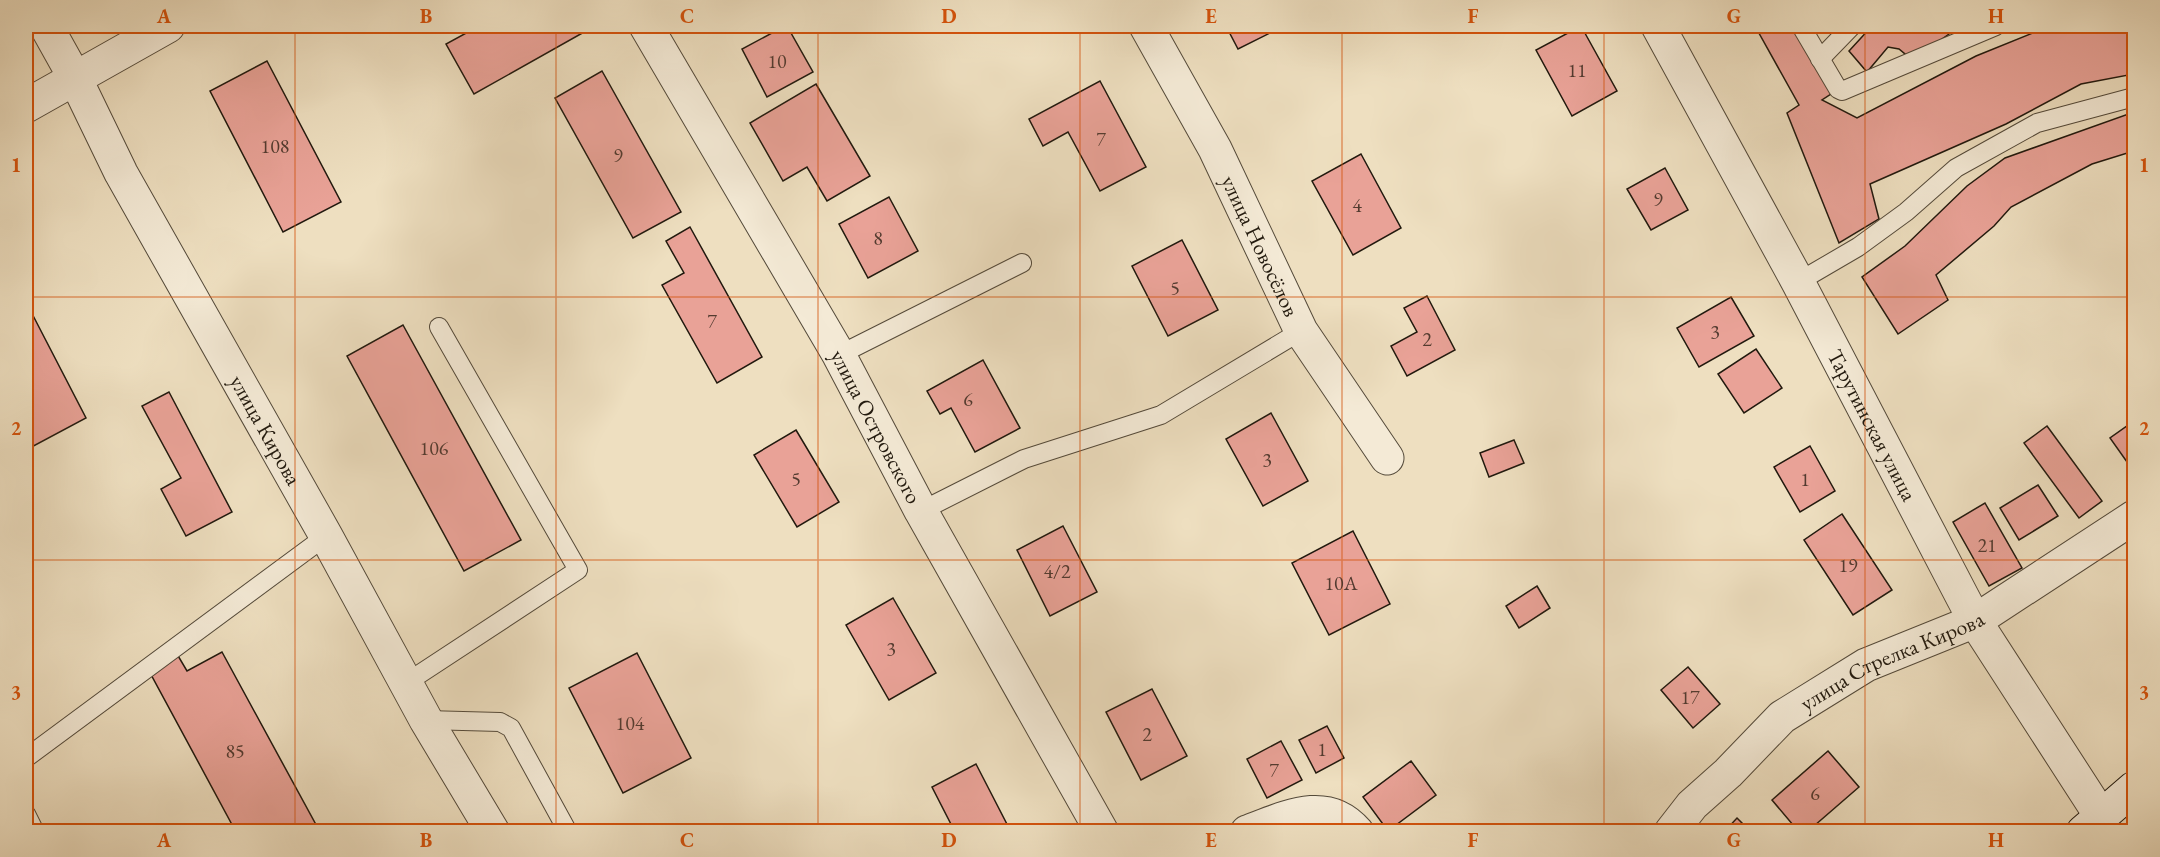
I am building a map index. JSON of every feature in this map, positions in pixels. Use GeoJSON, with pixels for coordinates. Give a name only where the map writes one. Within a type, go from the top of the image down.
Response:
{"type":"FeatureCollection","features":[{"type":"Feature","properties":{"kind":"street","name":"улица Кирова"},"geometry":{"type":"LineString","coordinates":[[46,26],[75,78],[121,172],[489,830]]}},
{"type":"Feature","properties":{"kind":"street"},"geometry":{"type":"LineString","coordinates":[[26,106],[168,26]]}},
{"type":"Feature","properties":{"kind":"street","name":"улица Островского"},"geometry":{"type":"LineString","coordinates":[[646,26],[839,356],[921,511],[1102,831]]}},
{"type":"Feature","properties":{"kind":"street","name":"улица Новосёлов"},"geometry":{"type":"LineString","coordinates":[[1146,26],[1215,149],[1301,331],[1387,459]]}},
{"type":"Feature","properties":{"kind":"street","name":"Тарутинская улица"},"geometry":{"type":"LineString","coordinates":[[1658,26],[1798,282],[1975,621],[2092,824]]}},
{"type":"Feature","properties":{"kind":"street","name":"улица Стрелка Кирова"},"geometry":{"type":"LineString","coordinates":[[1671,831],[1692,805],[1728,773],[1782,717],[1866,665],[1975,621],[2134,517]]}},
{"type":"Feature","properties":{"kind":"street"},"geometry":{"type":"LineString","coordinates":[[2092,824],[2134,788]]}},
{"type":"Feature","properties":{"kind":"street"},"geometry":{"type":"LineString","coordinates":[[1248,831],[1311,811],[1332,813],[1357,831]]}},
{"type":"Feature","properties":{"kind":"lane"},"geometry":{"type":"LineString","coordinates":[[1800,26],[1838,89],[1847,91],[1982,30],[1996,26]]}},
{"type":"Feature","properties":{"kind":"lane"},"geometry":{"type":"LineString","coordinates":[[1820,60],[1852,26]]}},
{"type":"Feature","properties":{"kind":"lane"},"geometry":{"type":"LineString","coordinates":[[1798,282],[1858,247],[1906,212],[1956,168],[2037,123],[2134,97]]}},
{"type":"Feature","properties":{"kind":"lane"},"geometry":{"type":"LineString","coordinates":[[839,356],[1022,263]]}},
{"type":"Feature","properties":{"kind":"lane"},"geometry":{"type":"LineString","coordinates":[[406,683],[579,570],[439,327]]}},
{"type":"Feature","properties":{"kind":"lane"},"geometry":{"type":"LineString","coordinates":[[921,511],[1024,459],[1161,415],[1301,331]]}},
{"type":"Feature","properties":{"kind":"lane"},"geometry":{"type":"LineString","coordinates":[[26,758],[326,536]]}},
{"type":"Feature","properties":{"kind":"lane"},"geometry":{"type":"LineString","coordinates":[[426,720],[500,722],[511,728],[568,831]]}},
{"type":"Feature","properties":{"kind":"lane"},"geometry":{"type":"LineString","coordinates":[[26,814],[35,831]]}},
{"type":"Feature","properties":{"kind":"building"},"geometry":{"type":"Polygon","coordinates":[[[479,26],[582,26],[586,31],[474,94],[446,44],[479,26]]]}},
{"type":"Feature","properties":{"kind":"building"},"geometry":{"type":"Polygon","coordinates":[[[785,26],[813,72],[767,97],[742,49],[785,26]]]}},
{"type":"Feature","properties":{"kind":"building"},"geometry":{"type":"Polygon","coordinates":[[[1226,26],[1284,26],[1238,49],[1226,26]]]}},
{"type":"Feature","properties":{"kind":"building"},"geometry":{"type":"Polygon","coordinates":[[[1581,26],[1617,91],[1572,116],[1536,50],[1581,26]]]}},
{"type":"Feature","properties":{"kind":"building"},"geometry":{"type":"Polygon","coordinates":[[[1755,26],[1794,26],[1834,92],[1822,100],[1857,118],[1976,56],[2050,26],[2134,26],[2134,74],[2081,84],[2006,124],[1870,184],[1879,219],[1839,243],[1787,113],[1799,105],[1755,26]]]}},
{"type":"Feature","properties":{"kind":"building"},"geometry":{"type":"Polygon","coordinates":[[[1827,26],[1840,26],[1832,36],[1827,26]]]}},
{"type":"Feature","properties":{"kind":"building"},"geometry":{"type":"Polygon","coordinates":[[[1872,26],[1956,26],[1949,34],[1925,51],[1910,58],[1899,49],[1888,47],[1867,72],[1849,51],[1872,26]]]}},
{"type":"Feature","properties":{"kind":"building"},"geometry":{"type":"Polygon","coordinates":[[[267,61],[341,202],[283,232],[210,91],[267,61]]]}},
{"type":"Feature","properties":{"kind":"building"},"geometry":{"type":"Polygon","coordinates":[[[602,71],[681,212],[633,238],[555,98],[602,71]]]}},
{"type":"Feature","properties":{"kind":"building"},"geometry":{"type":"Polygon","coordinates":[[[1100,81],[1146,167],[1100,191],[1068,132],[1043,146],[1029,119],[1100,81]]]}},
{"type":"Feature","properties":{"kind":"building"},"geometry":{"type":"Polygon","coordinates":[[[816,84],[870,176],[827,201],[807,167],[783,181],[750,123],[816,84]]]}},
{"type":"Feature","properties":{"kind":"building"},"geometry":{"type":"Polygon","coordinates":[[[2134,112],[2134,151],[2092,164],[2011,207],[1994,226],[1936,275],[1948,300],[1898,334],[1862,277],[1905,246],[1967,186],[2005,158],[2134,112]]]}},
{"type":"Feature","properties":{"kind":"building"},"geometry":{"type":"Polygon","coordinates":[[[1361,154],[1401,228],[1353,255],[1312,181],[1361,154]]]}},
{"type":"Feature","properties":{"kind":"building"},"geometry":{"type":"Polygon","coordinates":[[[1665,168],[1688,210],[1651,230],[1627,189],[1665,168]]]}},
{"type":"Feature","properties":{"kind":"building"},"geometry":{"type":"Polygon","coordinates":[[[889,197],[918,251],[868,278],[839,224],[889,197]]]}},
{"type":"Feature","properties":{"kind":"building"},"geometry":{"type":"Polygon","coordinates":[[[690,227],[762,357],[717,383],[662,285],[684,273],[666,241],[690,227]]]}},
{"type":"Feature","properties":{"kind":"building"},"geometry":{"type":"Polygon","coordinates":[[[1182,240],[1218,310],[1168,336],[1132,266],[1182,240]]]}},
{"type":"Feature","properties":{"kind":"building"},"geometry":{"type":"Polygon","coordinates":[[[1427,296],[1455,350],[1407,376],[1391,346],[1417,332],[1404,308],[1427,296]]]}},
{"type":"Feature","properties":{"kind":"building"},"geometry":{"type":"Polygon","coordinates":[[[1731,297],[1754,336],[1699,367],[1677,328],[1731,297]]]}},
{"type":"Feature","properties":{"kind":"building"},"geometry":{"type":"Polygon","coordinates":[[[26,302],[86,418],[26,450],[26,302]]]}},
{"type":"Feature","properties":{"kind":"building"},"geometry":{"type":"Polygon","coordinates":[[[403,325],[521,540],[464,571],[347,356],[403,325]]]}},
{"type":"Feature","properties":{"kind":"building"},"geometry":{"type":"Polygon","coordinates":[[[1756,349],[1782,388],[1744,413],[1718,374],[1756,349]]]}},
{"type":"Feature","properties":{"kind":"building"},"geometry":{"type":"Polygon","coordinates":[[[983,360],[1020,428],[975,452],[951,408],[940,414],[927,391],[983,360]]]}},
{"type":"Feature","properties":{"kind":"building"},"geometry":{"type":"Polygon","coordinates":[[[169,392],[232,512],[186,536],[161,489],[181,478],[142,406],[169,392]]]}},
{"type":"Feature","properties":{"kind":"building"},"geometry":{"type":"Polygon","coordinates":[[[1271,413],[1308,481],[1263,506],[1226,439],[1271,413]]]}},
{"type":"Feature","properties":{"kind":"building"},"geometry":{"type":"Polygon","coordinates":[[[2134,421],[2134,468],[2132,469],[2110,438],[2134,421]]]}},
{"type":"Feature","properties":{"kind":"building"},"geometry":{"type":"Polygon","coordinates":[[[2047,426],[2102,501],[2079,518],[2024,443],[2047,426]]]}},
{"type":"Feature","properties":{"kind":"building"},"geometry":{"type":"Polygon","coordinates":[[[796,430],[839,502],[797,527],[754,455],[796,430]]]}},
{"type":"Feature","properties":{"kind":"building"},"geometry":{"type":"Polygon","coordinates":[[[1514,440],[1524,463],[1489,477],[1480,453],[1514,440]]]}},
{"type":"Feature","properties":{"kind":"building"},"geometry":{"type":"Polygon","coordinates":[[[1810,446],[1835,491],[1800,512],[1774,467],[1810,446]]]}},
{"type":"Feature","properties":{"kind":"building"},"geometry":{"type":"Polygon","coordinates":[[[2038,485],[2058,516],[2019,540],[2000,508],[2038,485]]]}},
{"type":"Feature","properties":{"kind":"building"},"geometry":{"type":"Polygon","coordinates":[[[1985,503],[2022,568],[1989,586],[1953,522],[1985,503]]]}},
{"type":"Feature","properties":{"kind":"building"},"geometry":{"type":"Polygon","coordinates":[[[1842,514],[1892,590],[1853,615],[1804,540],[1842,514]]]}},
{"type":"Feature","properties":{"kind":"building"},"geometry":{"type":"Polygon","coordinates":[[[1063,526],[1097,592],[1050,616],[1017,550],[1063,526]]]}},
{"type":"Feature","properties":{"kind":"building"},"geometry":{"type":"Polygon","coordinates":[[[1353,531],[1390,604],[1329,635],[1292,563],[1353,531]]]}},
{"type":"Feature","properties":{"kind":"building"},"geometry":{"type":"Polygon","coordinates":[[[1537,586],[1550,608],[1519,628],[1506,606],[1537,586]]]}},
{"type":"Feature","properties":{"kind":"building"},"geometry":{"type":"Polygon","coordinates":[[[893,598],[936,673],[889,700],[846,625],[893,598]]]}},
{"type":"Feature","properties":{"kind":"building"},"geometry":{"type":"Polygon","coordinates":[[[222,652],[320,832],[236,832],[148,669],[177,654],[187,671],[222,652]]]}},
{"type":"Feature","properties":{"kind":"building"},"geometry":{"type":"Polygon","coordinates":[[[637,653],[691,758],[623,793],[569,688],[637,653]]]}},
{"type":"Feature","properties":{"kind":"building"},"geometry":{"type":"Polygon","coordinates":[[[1688,667],[1720,704],[1693,728],[1661,690],[1688,667]]]}},
{"type":"Feature","properties":{"kind":"building"},"geometry":{"type":"Polygon","coordinates":[[[1152,689],[1187,756],[1141,780],[1106,712],[1152,689]]]}},
{"type":"Feature","properties":{"kind":"building"},"geometry":{"type":"Polygon","coordinates":[[[1327,726],[1344,758],[1316,773],[1299,740],[1327,726]]]}},
{"type":"Feature","properties":{"kind":"building"},"geometry":{"type":"Polygon","coordinates":[[[1281,741],[1302,780],[1267,798],[1247,759],[1281,741]]]}},
{"type":"Feature","properties":{"kind":"building"},"geometry":{"type":"Polygon","coordinates":[[[1828,751],[1859,787],[1807,832],[1799,832],[1772,800],[1828,751]]]}},
{"type":"Feature","properties":{"kind":"building"},"geometry":{"type":"Polygon","coordinates":[[[1411,761],[1436,795],[1388,831],[1363,797],[1411,761]]]}},
{"type":"Feature","properties":{"kind":"building"},"geometry":{"type":"Polygon","coordinates":[[[976,764],[1011,832],[955,832],[932,787],[976,764]]]}},
{"type":"Feature","properties":{"kind":"building"},"geometry":{"type":"Polygon","coordinates":[[[1737,818],[1751,832],[1724,832],[1737,818]]]}},
{"type":"Feature","properties":{"kind":"building"},"geometry":{"type":"Polygon","coordinates":[[[1066,824],[1070,832],[1052,832],[1066,824]]]}}]}
